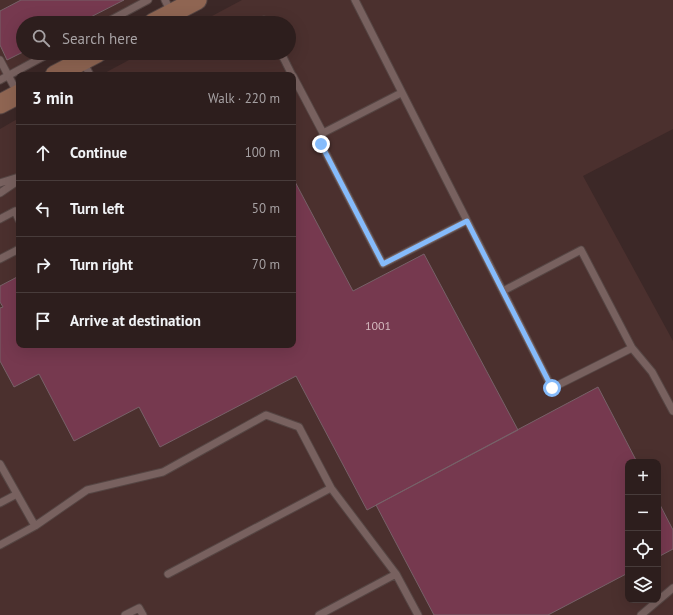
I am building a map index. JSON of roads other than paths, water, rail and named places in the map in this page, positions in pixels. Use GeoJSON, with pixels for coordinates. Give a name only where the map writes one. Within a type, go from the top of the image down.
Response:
{"type":"FeatureCollection","features":[{"type":"Feature","properties":{"kind":"main road"},"geometry":{"type":"LineString","coordinates":[[160,16],[168,7],[197,0]]}},
{"type":"Feature","properties":{"kind":"main road"},"geometry":{"type":"LineString","coordinates":[[64,72],[90,63]]}},
{"type":"Feature","properties":{"kind":"main road"},"geometry":{"type":"LineString","coordinates":[[0,104],[16,95]]}},
{"type":"Feature","properties":{"kind":"lane"},"geometry":{"type":"LineString","coordinates":[[119,16],[148,0]]}},
{"type":"Feature","properties":{"kind":"lane"},"geometry":{"type":"LineString","coordinates":[[355,0],[552,388],[632,348]]}},
{"type":"Feature","properties":{"kind":"lane"},"geometry":{"type":"LineString","coordinates":[[0,60],[16,90]]}},
{"type":"Feature","properties":{"kind":"lane"},"geometry":{"type":"LineString","coordinates":[[0,80],[37,60]]}},
{"type":"Feature","properties":{"kind":"lane"},"geometry":{"type":"LineString","coordinates":[[285,60],[291,72]]}},
{"type":"Feature","properties":{"kind":"lane"},"geometry":{"type":"LineString","coordinates":[[296,82],[323,133],[321,144],[383,264],[467,221]]}},
{"type":"Feature","properties":{"kind":"lane"},"geometry":{"type":"LineString","coordinates":[[323,133],[401,93]]}},
{"type":"Feature","properties":{"kind":"lane"},"geometry":{"type":"LineString","coordinates":[[0,183],[16,179]]}},
{"type":"Feature","properties":{"kind":"lane"},"geometry":{"type":"LineString","coordinates":[[0,193],[16,180]]}},
{"type":"Feature","properties":{"kind":"lane"},"geometry":{"type":"LineString","coordinates":[[0,219],[15,211],[16,213]]}},
{"type":"Feature","properties":{"kind":"lane"},"geometry":{"type":"LineString","coordinates":[[503,291],[581,250],[632,348],[652,372],[673,411]]}},
{"type":"Feature","properties":{"kind":"lane"},"geometry":{"type":"LineString","coordinates":[[0,259],[16,251]]}},
{"type":"Feature","properties":{"kind":"lane"},"geometry":{"type":"LineString","coordinates":[[0,545],[35,526],[87,490],[163,472],[266,415],[299,427],[330,488],[396,574],[418,615]]}},
{"type":"Feature","properties":{"kind":"lane"},"geometry":{"type":"LineString","coordinates":[[0,464],[35,526]]}},
{"type":"Feature","properties":{"kind":"lane"},"geometry":{"type":"LineString","coordinates":[[168,574],[330,488]]}},
{"type":"Feature","properties":{"kind":"lane"},"geometry":{"type":"LineString","coordinates":[[0,503],[17,494]]}},
{"type":"Feature","properties":{"kind":"lane"},"geometry":{"type":"LineString","coordinates":[[319,615],[396,574]]}},
{"type":"Feature","properties":{"kind":"lane"},"geometry":{"type":"LineString","coordinates":[[641,615],[673,588]]}},
{"type":"Feature","properties":{"kind":"lane"},"geometry":{"type":"LineString","coordinates":[[125,615],[139,608],[143,615]]}}]}
